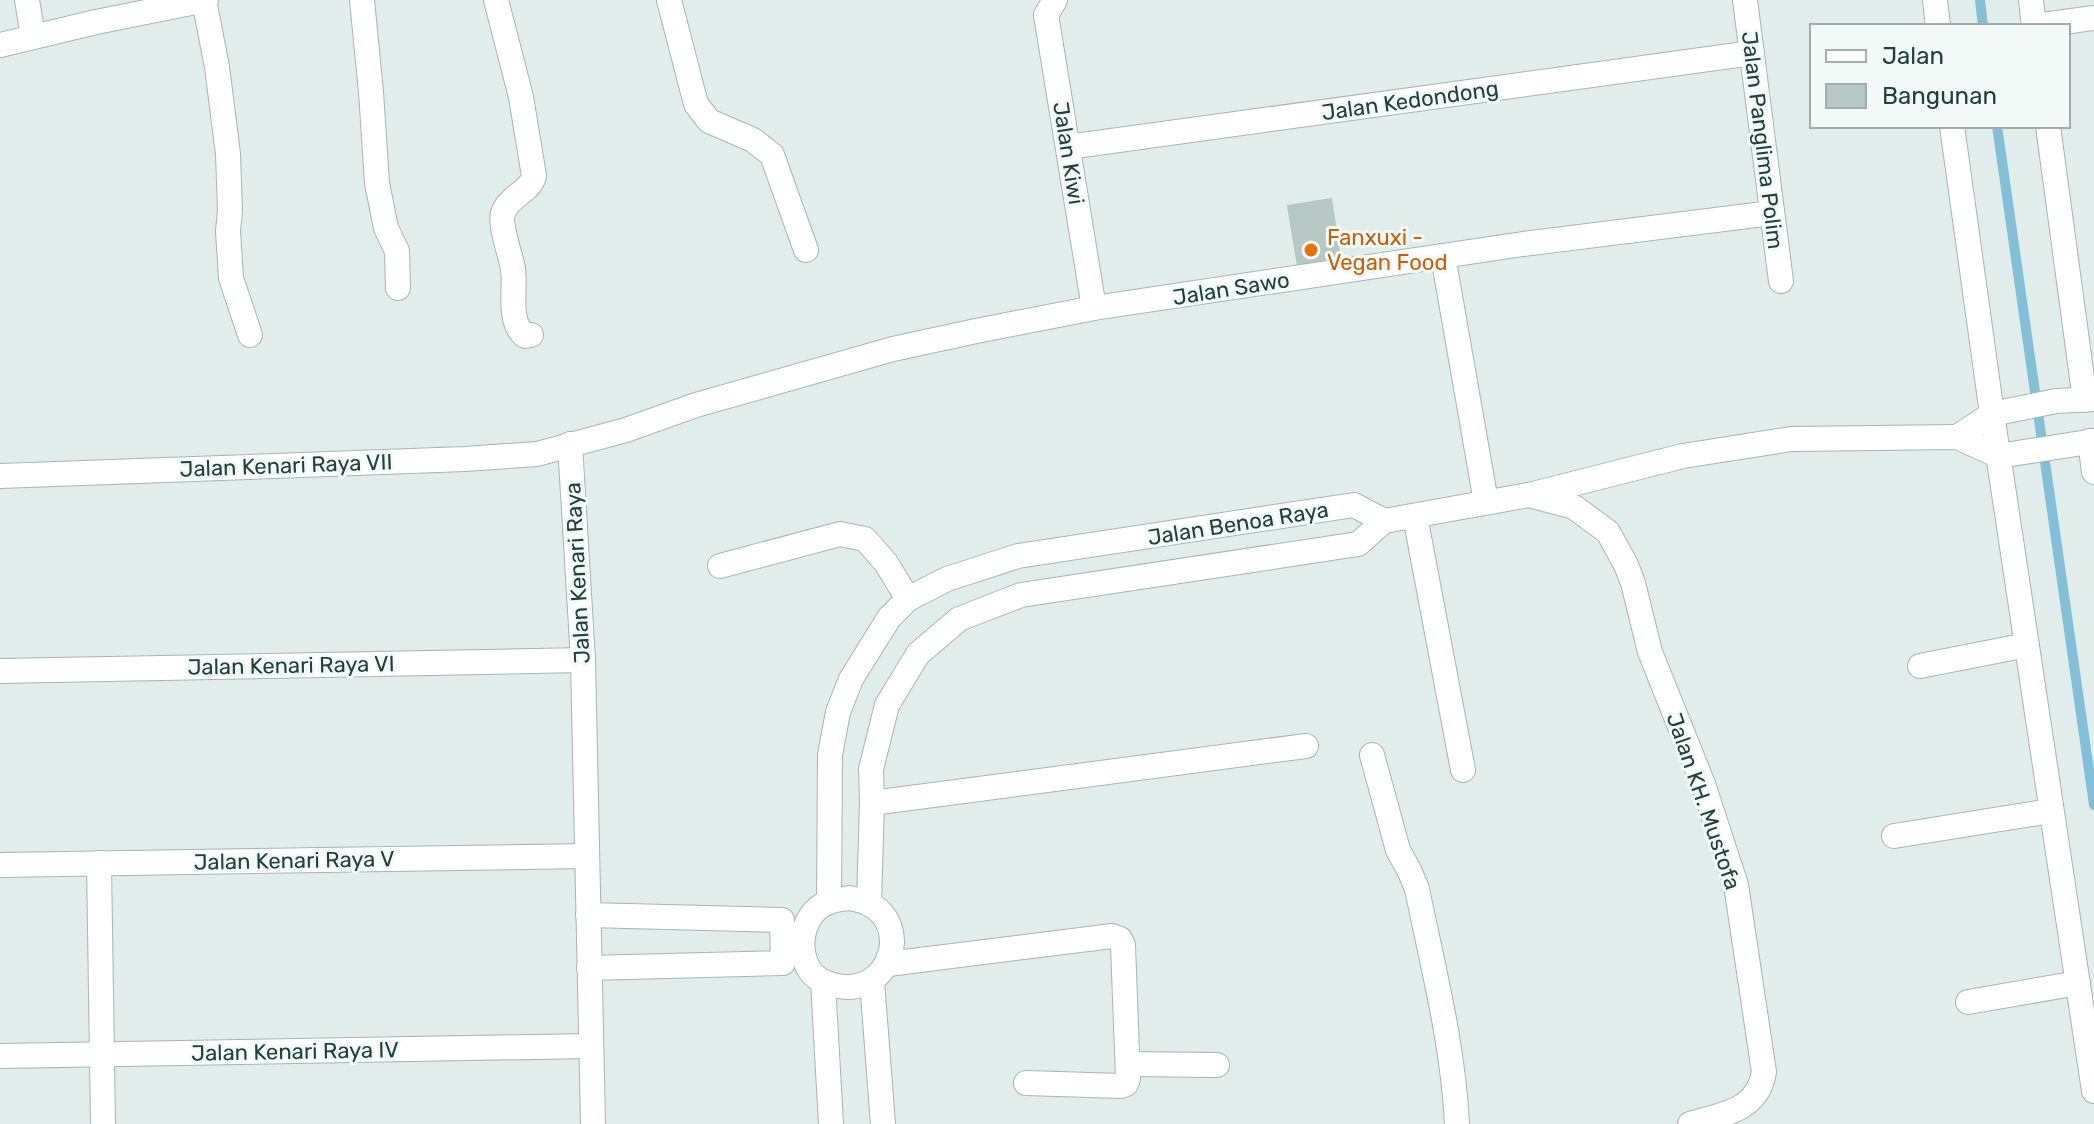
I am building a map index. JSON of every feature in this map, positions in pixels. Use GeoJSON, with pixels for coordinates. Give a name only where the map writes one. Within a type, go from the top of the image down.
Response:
{"type":"FeatureCollection","features":[{"type":"Feature","properties":{"kind":"street"},"geometry":{"type":"LineString","coordinates":[[27,0],[33,37]]}},
{"type":"Feature","properties":{"kind":"street"},"geometry":{"type":"LineString","coordinates":[[0,45],[205,0],[228,154],[231,278],[250,335]]}},
{"type":"Feature","properties":{"kind":"street"},"geometry":{"type":"LineString","coordinates":[[362,0],[377,183],[386,228],[397,251],[398,288]]}},
{"type":"Feature","properties":{"kind":"street"},"geometry":{"type":"LineString","coordinates":[[496,0],[521,97],[534,176],[534,181],[507,205],[501,217],[514,273],[517,327],[525,336],[531,335]]}},
{"type":"Feature","properties":{"kind":"street"},"geometry":{"type":"LineString","coordinates":[[669,0],[696,104],[709,121],[753,140],[772,155],[806,250]]}},
{"type":"Feature","properties":{"kind":"street","name":"Jalan Kiwi"},"geometry":{"type":"LineString","coordinates":[[1055,0],[1046,15],[1094,308]]}},
{"type":"Feature","properties":{"kind":"street","name":"Jalan Panglima Polim"},"geometry":{"type":"LineString","coordinates":[[1745,0],[1781,281]]}},
{"type":"Feature","properties":{"kind":"street"},"geometry":{"type":"LineString","coordinates":[[1935,0],[1938,24]]}},
{"type":"Feature","properties":{"kind":"street"},"geometry":{"type":"LineString","coordinates":[[2031,0],[2035,24]]}},
{"type":"Feature","properties":{"kind":"street"},"geometry":{"type":"LineString","coordinates":[[2050,24],[2094,18]]}},
{"type":"Feature","properties":{"kind":"street","name":"Jalan Kedondong"},"geometry":{"type":"LineString","coordinates":[[1068,147],[1752,53]]}},
{"type":"Feature","properties":{"kind":"street"},"geometry":{"type":"LineString","coordinates":[[1952,128],[2007,456],[2027,645],[2094,1091]]}},
{"type":"Feature","properties":{"kind":"street"},"geometry":{"type":"LineString","coordinates":[[1957,437],[1999,412],[2056,401],[2089,400],[2048,128]]}},
{"type":"Feature","properties":{"kind":"street","name":"Jalan Sawo"},"geometry":{"type":"LineString","coordinates":[[570,444],[878,354],[1094,308],[1632,229],[1772,213]]}},
{"type":"Feature","properties":{"kind":"street"},"geometry":{"type":"LineString","coordinates":[[1443,256],[1486,502]]}},
{"type":"Feature","properties":{"kind":"street"},"geometry":{"type":"LineString","coordinates":[[1384,521],[1529,495],[1683,456],[1791,439],[1957,437],[2007,456],[2092,441],[2094,472]]}},
{"type":"Feature","properties":{"kind":"street","name":"Jalan Kenari Raya VII"},"geometry":{"type":"LineString","coordinates":[[0,476],[465,459],[537,454],[570,444]]}},
{"type":"Feature","properties":{"kind":"street","name":"Jalan Kenari Raya"},"geometry":{"type":"LineString","coordinates":[[570,444],[583,660],[593,1124]]}},
{"type":"Feature","properties":{"kind":"street","name":"Jalan KH. Mustofa"},"geometry":{"type":"LineString","coordinates":[[1529,495],[1574,507],[1608,532],[1617,547],[1633,583],[1650,652],[1703,784],[1736,885],[1764,1072],[1762,1084],[1748,1104],[1690,1124]]}},
{"type":"Feature","properties":{"kind":"street","name":"Jalan Benoa Raya"},"geometry":{"type":"LineString","coordinates":[[829,902],[830,755],[838,712],[851,679],[889,618],[908,599],[947,579],[1018,556],[1354,505],[1384,521],[1358,544],[1021,595],[959,619],[918,654],[887,705],[871,769],[869,903]]}},
{"type":"Feature","properties":{"kind":"street"},"geometry":{"type":"LineString","coordinates":[[1415,516],[1463,770]]}},
{"type":"Feature","properties":{"kind":"street"},"geometry":{"type":"LineString","coordinates":[[720,566],[840,534],[865,539],[886,563],[908,599]]}},
{"type":"Feature","properties":{"kind":"street"},"geometry":{"type":"LineString","coordinates":[[1920,666],[2027,645]]}},
{"type":"Feature","properties":{"kind":"street","name":"Jalan Kenari Raya VI"},"geometry":{"type":"LineString","coordinates":[[0,671],[583,660]]}},
{"type":"Feature","properties":{"kind":"street"},"geometry":{"type":"LineString","coordinates":[[872,803],[1306,746]]}},
{"type":"Feature","properties":{"kind":"street"},"geometry":{"type":"LineString","coordinates":[[1372,755],[1398,850],[1417,889],[1444,1015],[1457,1124]]}},
{"type":"Feature","properties":{"kind":"street"},"geometry":{"type":"LineString","coordinates":[[1894,836],[2051,811]]}},
{"type":"Feature","properties":{"kind":"street","name":"Jalan Kenari Raya V"},"geometry":{"type":"LineString","coordinates":[[0,865],[587,856]]}},
{"type":"Feature","properties":{"kind":"street"},"geometry":{"type":"LineString","coordinates":[[99,863],[103,1124]]}},
{"type":"Feature","properties":{"kind":"street"},"geometry":{"type":"LineString","coordinates":[[883,1124],[880,972],[893,941],[886,919],[869,903],[849,898],[829,902],[808,919],[802,937],[803,955],[809,970],[823,982],[848,989],[880,972],[1112,936],[1120,939],[1123,945],[1128,1064],[1126,1084],[1026,1083]]}},
{"type":"Feature","properties":{"kind":"street"},"geometry":{"type":"LineString","coordinates":[[588,915],[782,920],[783,963],[589,968]]}},
{"type":"Feature","properties":{"kind":"street"},"geometry":{"type":"LineString","coordinates":[[823,982],[831,1124]]}},
{"type":"Feature","properties":{"kind":"street"},"geometry":{"type":"LineString","coordinates":[[1968,1002],[2078,983]]}},
{"type":"Feature","properties":{"kind":"street","name":"Jalan Kenari Raya IV"},"geometry":{"type":"LineString","coordinates":[[0,1056],[591,1046]]}},
{"type":"Feature","properties":{"kind":"street"},"geometry":{"type":"LineString","coordinates":[[1128,1064],[1217,1065]]}},
{"type":"Feature","properties":{"kind":"building"},"geometry":{"type":"Polygon","coordinates":[[[1331,199],[1340,258],[1298,266],[1288,206],[1331,199]]]}},
{"type":"Feature","properties":{"kind":"waterway"},"geometry":{"type":"LineString","coordinates":[[1980,0],[1983,24]]}},
{"type":"Feature","properties":{"kind":"waterway"},"geometry":{"type":"LineString","coordinates":[[1997,128],[2094,805]]}},
{"type":"Feature","properties":{"kind":"place","name":"Fanxuxi - Vegan Food"},"geometry":{"type":"Point","coordinates":[1311,250]}}]}
